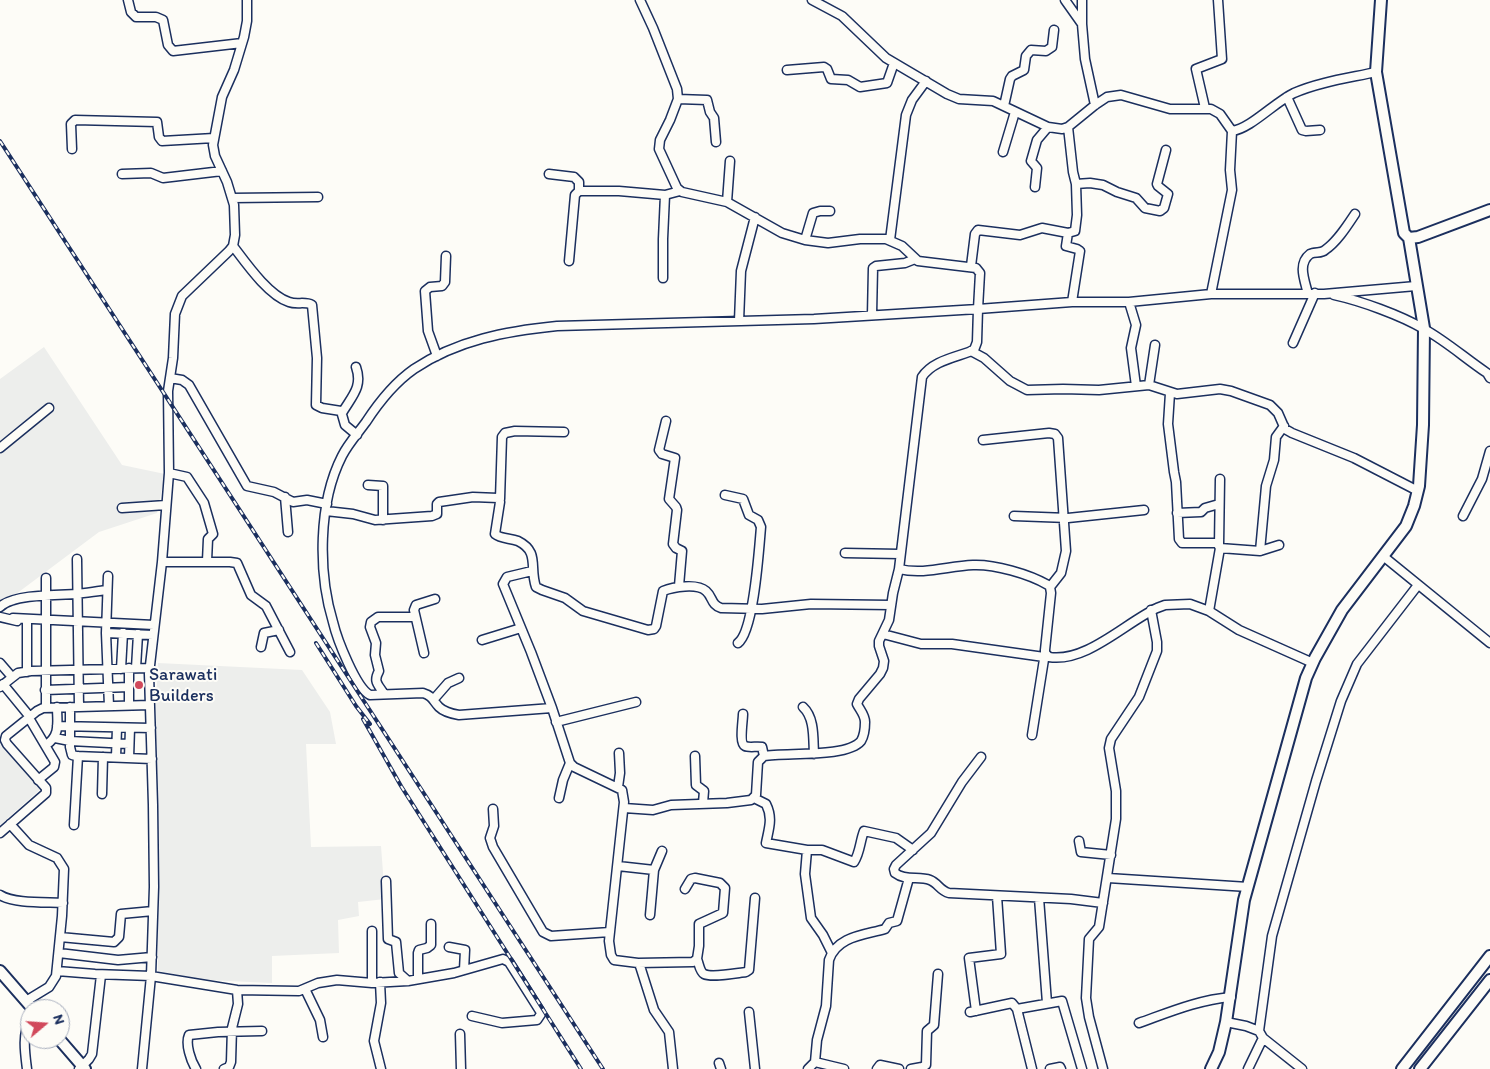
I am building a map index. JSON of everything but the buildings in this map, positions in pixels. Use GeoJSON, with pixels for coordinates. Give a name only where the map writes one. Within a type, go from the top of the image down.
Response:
{"type":"FeatureCollection","features":[{"type":"Feature","properties":{"kind":"street"},"geometry":{"type":"LineString","coordinates":[[128,0],[131,12],[136,18],[156,17],[163,20],[168,45],[173,51],[242,43]]}},
{"type":"Feature","properties":{"kind":"street"},"geometry":{"type":"LineString","coordinates":[[142,1069],[151,976],[153,912],[152,758],[149,668],[162,562],[169,473],[168,392],[175,314],[178,303],[193,284],[233,246],[235,235],[232,198],[214,151],[214,138],[222,97],[232,75],[242,43],[247,21],[247,0]]}},
{"type":"Feature","properties":{"kind":"street"},"geometry":{"type":"LineString","coordinates":[[640,0],[678,89],[678,99],[660,140],[659,149],[680,191]]}},
{"type":"Feature","properties":{"kind":"street"},"geometry":{"type":"LineString","coordinates":[[812,0],[842,16],[876,50],[894,63],[954,97],[959,99],[989,100],[1048,127],[1062,129],[1068,127],[1095,104],[1107,97],[1121,95],[1170,109],[1205,108],[1220,114],[1232,131],[1230,170],[1232,190],[1211,294]]}},
{"type":"Feature","properties":{"kind":"street"},"geometry":{"type":"LineString","coordinates":[[1065,0],[1082,24]]}},
{"type":"Feature","properties":{"kind":"street"},"geometry":{"type":"LineString","coordinates":[[1082,0],[1085,59],[1095,104]]}},
{"type":"Feature","properties":{"kind":"street"},"geometry":{"type":"LineString","coordinates":[[1205,108],[1196,69],[1222,59],[1218,0]]}},
{"type":"Feature","properties":{"kind":"street"},"geometry":{"type":"LineString","coordinates":[[1211,1069],[1218,1052],[1231,997],[1244,900],[1306,678],[1312,663],[1342,610],[1406,526],[1418,491],[1423,425],[1424,328],[1409,238],[1404,233],[1376,72],[1380,0]]}},
{"type":"Feature","properties":{"kind":"street"},"geometry":{"type":"LineString","coordinates":[[1004,106],[1010,79],[1015,74],[1023,72],[1026,56],[1031,50],[1046,51],[1052,47],[1054,30]]}},
{"type":"Feature","properties":{"kind":"street"},"geometry":{"type":"LineString","coordinates":[[787,70],[824,67],[827,69],[831,80],[848,80],[860,87],[887,83],[894,63]]}},
{"type":"Feature","properties":{"kind":"street"},"geometry":{"type":"LineString","coordinates":[[1232,131],[1247,126],[1287,97],[1321,84],[1376,72]]}},
{"type":"Feature","properties":{"kind":"street"},"geometry":{"type":"LineString","coordinates":[[890,240],[906,115],[912,100],[926,81]]}},
{"type":"Feature","properties":{"kind":"street"},"geometry":{"type":"LineString","coordinates":[[1287,97],[1302,130],[1320,130]]}},
{"type":"Feature","properties":{"kind":"street"},"geometry":{"type":"LineString","coordinates":[[678,99],[707,100],[710,112],[714,118],[716,142]]}},
{"type":"Feature","properties":{"kind":"street"},"geometry":{"type":"LineString","coordinates":[[1003,152],[1015,112]]}},
{"type":"Feature","properties":{"kind":"street"},"geometry":{"type":"LineString","coordinates":[[72,149],[71,124],[75,120],[157,122],[159,137],[164,141],[214,138]]}},
{"type":"Feature","properties":{"kind":"street"},"geometry":{"type":"LineString","coordinates":[[1035,187],[1036,168],[1031,161],[1036,140],[1048,127]]}},
{"type":"Feature","properties":{"kind":"street"},"geometry":{"type":"LineString","coordinates":[[971,266],[975,234],[978,230],[1023,235],[1042,228],[1068,233],[1075,230],[1077,215],[1076,184],[1072,168],[1068,127]]}},
{"type":"Feature","properties":{"kind":"street"},"geometry":{"type":"LineString","coordinates":[[1076,184],[1103,185],[1136,198],[1145,208],[1160,211],[1164,208],[1168,194],[1157,184],[1166,150]]}},
{"type":"Feature","properties":{"kind":"street"},"geometry":{"type":"LineString","coordinates":[[727,202],[730,161]]}},
{"type":"Feature","properties":{"kind":"street"},"geometry":{"type":"LineString","coordinates":[[122,174],[151,173],[163,178],[222,171]]}},
{"type":"Feature","properties":{"kind":"street"},"geometry":{"type":"LineString","coordinates":[[549,174],[574,177],[579,182],[579,191],[575,195],[569,261]]}},
{"type":"Feature","properties":{"kind":"street"},"geometry":{"type":"LineString","coordinates":[[579,191],[619,191],[665,195],[680,191],[727,202],[782,233],[805,240],[828,243],[860,239],[890,240],[902,246],[915,259],[925,262],[971,266],[979,271],[977,342],[974,350],[948,359],[926,371],[922,377],[900,554],[900,569],[889,620],[879,641],[884,661],[883,668],[857,704],[865,722],[863,736],[852,747],[814,754],[764,756],[758,762],[756,795],[754,798]]}},
{"type":"Feature","properties":{"kind":"street"},"geometry":{"type":"LineString","coordinates":[[663,278],[665,195]]}},
{"type":"Feature","properties":{"kind":"street"},"geometry":{"type":"LineString","coordinates":[[232,198],[318,197]]}},
{"type":"Feature","properties":{"kind":"street"},"geometry":{"type":"LineString","coordinates":[[1409,238],[1418,237],[1490,210]]}},
{"type":"Feature","properties":{"kind":"street"},"geometry":{"type":"LineString","coordinates":[[805,240],[813,213],[830,211]]}},
{"type":"Feature","properties":{"kind":"street"},"geometry":{"type":"LineString","coordinates":[[1293,343],[1311,294],[1302,269],[1303,263],[1310,254],[1325,250],[1345,229],[1354,214]]}},
{"type":"Feature","properties":{"kind":"street"},"geometry":{"type":"LineString","coordinates":[[739,321],[741,272],[755,218]]}},
{"type":"Feature","properties":{"kind":"street"},"geometry":{"type":"LineString","coordinates":[[1068,233],[1066,246],[1077,249],[1080,252],[1072,302]]}},
{"type":"Feature","properties":{"kind":"street"},"geometry":{"type":"LineString","coordinates":[[233,246],[252,272],[283,300],[312,305],[317,358],[315,402],[318,407],[338,410],[342,413],[345,425],[357,435]]}},
{"type":"Feature","properties":{"kind":"street"},"geometry":{"type":"LineString","coordinates":[[437,356],[428,331],[425,292],[430,287],[442,286],[445,282],[446,256]]}},
{"type":"Feature","properties":{"kind":"street"},"geometry":{"type":"LineString","coordinates":[[872,315],[872,268],[905,263],[915,259]]}},
{"type":"Feature","properties":{"kind":"street"},"geometry":{"type":"LineString","coordinates":[[552,708],[459,714],[439,708],[430,695],[424,693],[370,695],[360,686],[335,629],[326,593],[323,543],[326,508],[336,471],[342,455],[380,402],[396,384],[414,369],[437,356],[476,340],[518,330],[557,326],[872,315],[1072,302],[1129,302],[1211,294],[1324,294],[1416,286]]}},
{"type":"Feature","properties":{"kind":"street"},"geometry":{"type":"LineString","coordinates":[[1324,294],[1357,301],[1424,328],[1487,373],[1490,378]]}},
{"type":"Feature","properties":{"kind":"street"},"geometry":{"type":"LineString","coordinates":[[1129,302],[1136,325],[1131,348],[1136,386]]}},
{"type":"Feature","properties":{"kind":"street"},"geometry":{"type":"LineString","coordinates":[[1149,385],[1155,345]]}},
{"type":"Feature","properties":{"kind":"street"},"geometry":{"type":"LineString","coordinates":[[971,351],[984,358],[1010,381],[1027,390],[1063,388],[1099,390],[1149,385],[1170,393],[1220,389],[1231,390],[1270,405],[1278,413],[1284,426],[1292,433],[1354,458],[1418,491]]}},
{"type":"Feature","properties":{"kind":"street"},"geometry":{"type":"LineString","coordinates":[[342,413],[359,385],[359,375],[356,366]]}},
{"type":"Feature","properties":{"kind":"street"},"geometry":{"type":"LineString","coordinates":[[170,378],[182,380],[188,385],[247,486],[274,492],[296,502],[307,500],[326,508],[370,519],[383,520],[435,515],[438,503],[462,498],[480,496],[500,499]]}},
{"type":"Feature","properties":{"kind":"street"},"geometry":{"type":"LineString","coordinates":[[1170,393],[1168,424],[1176,482],[1179,539],[1182,543],[1213,542],[1220,546],[1260,551],[1279,545]]}},
{"type":"Feature","properties":{"kind":"street"},"geometry":{"type":"LineString","coordinates":[[0,448],[49,408]]}},
{"type":"Feature","properties":{"kind":"street"},"geometry":{"type":"LineString","coordinates":[[666,421],[659,450],[662,454],[672,456],[675,461],[669,499],[677,510],[673,544],[682,551],[680,586]]}},
{"type":"Feature","properties":{"kind":"street"},"geometry":{"type":"LineString","coordinates":[[1260,551],[1266,486],[1274,460],[1276,437],[1284,426]]}},
{"type":"Feature","properties":{"kind":"street"},"geometry":{"type":"LineString","coordinates":[[564,432],[515,431],[505,433],[502,437],[500,499],[495,534],[517,541],[529,548],[533,557],[532,571],[538,589],[565,598],[583,611],[648,630],[652,630],[656,626],[662,593],[680,586],[705,590],[712,602],[721,608],[762,609],[810,604],[891,605]]}},
{"type":"Feature","properties":{"kind":"street"},"geometry":{"type":"LineString","coordinates":[[983,440],[1049,433],[1055,434],[1058,438],[1066,551],[1062,573],[1050,587]]}},
{"type":"Feature","properties":{"kind":"street"},"geometry":{"type":"LineString","coordinates":[[1463,516],[1482,479],[1490,451]]}},
{"type":"Feature","properties":{"kind":"street"},"geometry":{"type":"LineString","coordinates":[[169,473],[187,477],[204,503],[213,534],[208,539],[207,561]]}},
{"type":"Feature","properties":{"kind":"street"},"geometry":{"type":"LineString","coordinates":[[1209,611],[1220,546],[1220,479]]}},
{"type":"Feature","properties":{"kind":"street"},"geometry":{"type":"LineString","coordinates":[[368,485],[383,486],[383,520]]}},
{"type":"Feature","properties":{"kind":"street"},"geometry":{"type":"LineString","coordinates":[[725,495],[743,499],[749,516],[760,523],[759,550],[752,608],[745,635],[743,640],[738,643]]}},
{"type":"Feature","properties":{"kind":"street"},"geometry":{"type":"LineString","coordinates":[[285,497],[288,532]]}},
{"type":"Feature","properties":{"kind":"street"},"geometry":{"type":"LineString","coordinates":[[1177,513],[1201,512],[1205,508],[1219,504]]}},
{"type":"Feature","properties":{"kind":"street"},"geometry":{"type":"LineString","coordinates":[[122,508],[166,505]]}},
{"type":"Feature","properties":{"kind":"street"},"geometry":{"type":"LineString","coordinates":[[1014,516],[1064,518],[1144,510]]}},
{"type":"Feature","properties":{"kind":"street"},"geometry":{"type":"LineString","coordinates":[[845,553],[900,554]]}},
{"type":"Feature","properties":{"kind":"street"},"geometry":{"type":"LineString","coordinates":[[1383,556],[1490,643]]}},
{"type":"Feature","properties":{"kind":"street"},"geometry":{"type":"LineString","coordinates":[[77,558],[79,707]]}},
{"type":"Feature","properties":{"kind":"street"},"geometry":{"type":"LineString","coordinates":[[162,562],[207,561],[237,563],[251,595],[264,604],[290,652]]}},
{"type":"Feature","properties":{"kind":"street"},"geometry":{"type":"LineString","coordinates":[[900,569],[914,572],[980,565],[1023,574],[1044,582],[1050,587],[1052,593],[1045,655],[1032,735]]}},
{"type":"Feature","properties":{"kind":"street"},"geometry":{"type":"LineString","coordinates":[[532,571],[507,577],[503,584],[522,628],[552,708],[570,763],[585,773],[618,787],[622,790],[624,796],[610,932],[611,955],[614,960],[638,963],[693,962],[697,960]]}},
{"type":"Feature","properties":{"kind":"street"},"geometry":{"type":"LineString","coordinates":[[108,576],[106,633],[109,706]]}},
{"type":"Feature","properties":{"kind":"street"},"geometry":{"type":"LineString","coordinates":[[46,578],[46,707]]}},
{"type":"Feature","properties":{"kind":"street"},"geometry":{"type":"LineString","coordinates":[[1248,1069],[1261,1035],[1272,936],[1341,701],[1357,664],[1418,585]]}},
{"type":"Feature","properties":{"kind":"street"},"geometry":{"type":"LineString","coordinates":[[0,607],[9,602],[46,594],[77,594],[108,590]]}},
{"type":"Feature","properties":{"kind":"street"},"geometry":{"type":"LineString","coordinates":[[424,653],[414,617],[414,610],[416,605],[435,599]]}},
{"type":"Feature","properties":{"kind":"street"},"geometry":{"type":"LineString","coordinates":[[883,634],[930,646],[952,644],[1045,655],[1055,658],[1083,652],[1152,610],[1165,605],[1190,604],[1209,611],[1239,630],[1312,663]]}},
{"type":"Feature","properties":{"kind":"street"},"geometry":{"type":"LineString","coordinates":[[1103,1069],[1089,1018],[1086,998],[1089,940],[1098,930],[1108,878],[1117,805],[1109,748],[1111,740],[1139,697],[1156,651],[1157,642],[1152,610]]}},
{"type":"Feature","properties":{"kind":"street"},"geometry":{"type":"LineString","coordinates":[[0,617],[26,621],[78,621],[154,625]]}},
{"type":"Feature","properties":{"kind":"street"},"geometry":{"type":"LineString","coordinates":[[384,694],[376,681],[376,675],[379,671],[375,655],[376,643],[370,627],[371,622],[378,617],[414,617]]}},
{"type":"Feature","properties":{"kind":"street"},"geometry":{"type":"LineString","coordinates":[[13,618],[26,621]]}},
{"type":"Feature","properties":{"kind":"street"},"geometry":{"type":"LineString","coordinates":[[26,621],[27,672]]}},
{"type":"Feature","properties":{"kind":"street"},"geometry":{"type":"LineString","coordinates":[[482,640],[522,628]]}},
{"type":"Feature","properties":{"kind":"street"},"geometry":{"type":"LineString","coordinates":[[261,647],[264,633],[279,630]]}},
{"type":"Feature","properties":{"kind":"street"},"geometry":{"type":"LineString","coordinates":[[106,633],[153,635]]}},
{"type":"Feature","properties":{"kind":"street"},"geometry":{"type":"LineString","coordinates":[[123,634],[128,668],[129,705]]}},
{"type":"Feature","properties":{"kind":"street"},"geometry":{"type":"LineString","coordinates":[[128,668],[138,634]]}},
{"type":"Feature","properties":{"kind":"street"},"geometry":{"type":"LineString","coordinates":[[0,663],[12,677]]}},
{"type":"Feature","properties":{"kind":"street"},"geometry":{"type":"LineString","coordinates":[[38,780],[55,765],[54,758],[29,718],[2,686],[18,673],[78,669],[149,668]]}},
{"type":"Feature","properties":{"kind":"street"},"geometry":{"type":"LineString","coordinates":[[434,699],[448,682],[459,678]]}},
{"type":"Feature","properties":{"kind":"street"},"geometry":{"type":"LineString","coordinates":[[45,690],[129,687]]}},
{"type":"Feature","properties":{"kind":"street"},"geometry":{"type":"LineString","coordinates":[[556,722],[636,702]]}},
{"type":"Feature","properties":{"kind":"street"},"geometry":{"type":"LineString","coordinates":[[0,833],[46,793],[46,788],[7,744],[6,736],[37,711],[46,707],[150,705]]}},
{"type":"Feature","properties":{"kind":"street"},"geometry":{"type":"LineString","coordinates":[[46,745],[55,738],[57,707]]}},
{"type":"Feature","properties":{"kind":"street"},"geometry":{"type":"LineString","coordinates":[[70,707],[70,752],[72,755],[152,758]]}},
{"type":"Feature","properties":{"kind":"street"},"geometry":{"type":"LineString","coordinates":[[804,707],[811,720],[814,754]]}},
{"type":"Feature","properties":{"kind":"street"},"geometry":{"type":"LineString","coordinates":[[743,714],[741,740],[743,745],[762,746],[764,756]]}},
{"type":"Feature","properties":{"kind":"street"},"geometry":{"type":"LineString","coordinates":[[57,726],[151,728]]}},
{"type":"Feature","properties":{"kind":"street"},"geometry":{"type":"LineString","coordinates":[[116,758],[117,728]]}},
{"type":"Feature","properties":{"kind":"street"},"geometry":{"type":"LineString","coordinates":[[129,758],[130,728]]}},
{"type":"Feature","properties":{"kind":"street"},"geometry":{"type":"LineString","coordinates":[[55,738],[70,741],[129,744]]}},
{"type":"Feature","properties":{"kind":"street"},"geometry":{"type":"LineString","coordinates":[[618,787],[620,773],[619,753]]}},
{"type":"Feature","properties":{"kind":"street"},"geometry":{"type":"LineString","coordinates":[[74,825],[78,756]]}},
{"type":"Feature","properties":{"kind":"street"},"geometry":{"type":"LineString","coordinates":[[695,756],[695,782],[704,791],[702,803]]}},
{"type":"Feature","properties":{"kind":"street"},"geometry":{"type":"LineString","coordinates":[[102,794],[103,757]]}},
{"type":"Feature","properties":{"kind":"street"},"geometry":{"type":"LineString","coordinates":[[981,757],[962,782],[931,833],[894,869],[898,875],[909,878],[929,879],[944,892],[950,893],[1103,903]]}},
{"type":"Feature","properties":{"kind":"street"},"geometry":{"type":"LineString","coordinates":[[559,798],[563,780],[570,763]]}},
{"type":"Feature","properties":{"kind":"street"},"geometry":{"type":"LineString","coordinates":[[624,808],[653,810],[671,805],[727,803],[754,798],[766,804],[768,808],[768,815],[771,820],[766,843],[807,850],[822,850],[854,862],[858,857],[860,840],[864,831],[896,838],[912,850]]}},
{"type":"Feature","properties":{"kind":"street"},"geometry":{"type":"LineString","coordinates":[[494,809],[494,826],[490,838],[493,847],[543,932],[551,936],[610,932]]}},
{"type":"Feature","properties":{"kind":"street"},"geometry":{"type":"LineString","coordinates":[[10,824],[29,845],[57,858],[62,863],[64,869],[57,970],[53,983],[36,999]]}},
{"type":"Feature","properties":{"kind":"street"},"geometry":{"type":"LineString","coordinates":[[1079,841],[1081,852],[1111,855]]}},
{"type":"Feature","properties":{"kind":"street"},"geometry":{"type":"LineString","coordinates":[[807,850],[805,874],[812,918],[832,953]]}},
{"type":"Feature","properties":{"kind":"street"},"geometry":{"type":"LineString","coordinates":[[650,915],[654,870],[662,851]]}},
{"type":"Feature","properties":{"kind":"street"},"geometry":{"type":"LineString","coordinates":[[618,866],[654,870]]}},
{"type":"Feature","properties":{"kind":"street"},"geometry":{"type":"LineString","coordinates":[[685,888],[691,879],[695,878],[720,883],[725,888],[724,913],[699,924],[697,960],[704,974],[746,972],[749,970],[754,898]]}},
{"type":"Feature","properties":{"kind":"street"},"geometry":{"type":"LineString","coordinates":[[808,1069],[815,1062],[817,1040],[826,1006],[832,953],[842,943],[862,933],[885,929],[889,923],[897,921],[909,878]]}},
{"type":"Feature","properties":{"kind":"street"},"geometry":{"type":"LineString","coordinates":[[1108,878],[1248,887]]}},
{"type":"Feature","properties":{"kind":"street"},"geometry":{"type":"LineString","coordinates":[[386,881],[388,939],[396,942],[399,973],[408,981]]}},
{"type":"Feature","properties":{"kind":"street"},"geometry":{"type":"LineString","coordinates":[[0,895],[16,900],[63,903]]}},
{"type":"Feature","properties":{"kind":"street"},"geometry":{"type":"LineString","coordinates":[[997,896],[1001,954],[969,958],[973,1012],[1012,1003],[1017,1009],[1032,1069]]}},
{"type":"Feature","properties":{"kind":"street"},"geometry":{"type":"LineString","coordinates":[[1039,898],[1047,1003]]}},
{"type":"Feature","properties":{"kind":"street"},"geometry":{"type":"LineString","coordinates":[[60,937],[114,942],[119,937],[121,914],[153,912]]}},
{"type":"Feature","properties":{"kind":"street"},"geometry":{"type":"LineString","coordinates":[[418,979],[419,950],[431,945],[431,924]]}},
{"type":"Feature","properties":{"kind":"street"},"geometry":{"type":"LineString","coordinates":[[372,931],[376,982],[382,1003],[374,1041],[381,1069]]}},
{"type":"Feature","properties":{"kind":"street"},"geometry":{"type":"LineString","coordinates":[[449,947],[465,950],[464,970]]}},
{"type":"Feature","properties":{"kind":"street"},"geometry":{"type":"LineString","coordinates":[[59,953],[118,960],[152,957]]}},
{"type":"Feature","properties":{"kind":"street"},"geometry":{"type":"LineString","coordinates":[[1402,1069],[1490,956]]}},
{"type":"Feature","properties":{"kind":"street"},"geometry":{"type":"LineString","coordinates":[[57,970],[101,975],[151,976],[238,990],[298,991],[318,983],[337,980],[408,981],[506,960],[541,1014],[536,1020],[508,1023],[472,1016]]}},
{"type":"Feature","properties":{"kind":"street"},"geometry":{"type":"LineString","coordinates":[[638,963],[654,1010],[669,1032],[673,1069]]}},
{"type":"Feature","properties":{"kind":"street"},"geometry":{"type":"LineString","coordinates":[[0,971],[25,999]]}},
{"type":"Feature","properties":{"kind":"street"},"geometry":{"type":"LineString","coordinates":[[911,1069],[924,1066],[926,1062],[927,1031],[934,1025],[938,974]]}},
{"type":"Feature","properties":{"kind":"street"},"geometry":{"type":"LineString","coordinates":[[67,1049],[82,1068],[92,1054],[101,975]]}},
{"type":"Feature","properties":{"kind":"street"},"geometry":{"type":"LineString","coordinates":[[1420,1069],[1490,980]]}},
{"type":"Feature","properties":{"kind":"street"},"geometry":{"type":"LineString","coordinates":[[305,989],[320,1020],[323,1037]]}},
{"type":"Feature","properties":{"kind":"street"},"geometry":{"type":"LineString","coordinates":[[224,1069],[229,1067],[231,1062],[232,1032],[238,1004],[238,990]]}},
{"type":"Feature","properties":{"kind":"street"},"geometry":{"type":"LineString","coordinates":[[1139,1023],[1199,1001],[1231,997]]}},
{"type":"Feature","properties":{"kind":"street"},"geometry":{"type":"LineString","coordinates":[[1017,1009],[1062,1001],[1082,1069]]}},
{"type":"Feature","properties":{"kind":"street"},"geometry":{"type":"LineString","coordinates":[[749,1012],[755,1069]]}},
{"type":"Feature","properties":{"kind":"street"},"geometry":{"type":"LineString","coordinates":[[1226,1022],[1246,1026],[1261,1035],[1302,1069]]}},
{"type":"Feature","properties":{"kind":"street"},"geometry":{"type":"LineString","coordinates":[[196,1069],[188,1044],[188,1035],[209,1032],[262,1031]]}},
{"type":"Feature","properties":{"kind":"street"},"geometry":{"type":"LineString","coordinates":[[460,1034],[461,1069]]}},
{"type":"Feature","properties":{"kind":"street"},"geometry":{"type":"LineString","coordinates":[[26,1049],[27,1069]]}},
{"type":"Feature","properties":{"kind":"street"},"geometry":{"type":"LineString","coordinates":[[815,1062],[844,1069]]}},
{"type":"Feature","properties":{"kind":"street"},"geometry":{"type":"LineString","coordinates":[[877,1069],[880,1065],[899,1069]]}},
{"type":"Feature","properties":{"kind":"street"},"geometry":{"type":"LineString","coordinates":[[1050,1069],[1060,1067],[1061,1069]]}},
{"type":"Feature","properties":{"kind":"shaded area"},"geometry":{"type":"Polygon","coordinates":[[[44,347],[122,465],[165,474],[157,513],[99,532],[0,606],[0,379],[44,347]]]}},
{"type":"Feature","properties":{"kind":"shaded area"},"geometry":{"type":"Polygon","coordinates":[[[158,663],[302,670],[330,712],[336,744],[306,744],[311,847],[381,846],[385,899],[358,902],[359,916],[338,920],[339,953],[272,956],[272,983],[206,980],[158,971],[156,700],[158,663]]]}},
{"type":"Feature","properties":{"kind":"shaded area"},"geometry":{"type":"Polygon","coordinates":[[[0,738],[43,787],[0,825],[0,738]]]}},
{"type":"Feature","properties":{"kind":"railway"},"geometry":{"type":"LineString","coordinates":[[0,141],[603,1069]]}},
{"type":"Feature","properties":{"kind":"railway"},"geometry":{"type":"LineString","coordinates":[[316,643],[356,706],[370,724]]}},
{"type":"Feature","properties":{"kind":"railway"},"geometry":{"type":"LineString","coordinates":[[363,719],[401,786],[581,1069]]}},
{"type":"Feature","properties":{"kind":"place","name":"Sarawati Builders"},"geometry":{"type":"Point","coordinates":[139,685]}}]}
